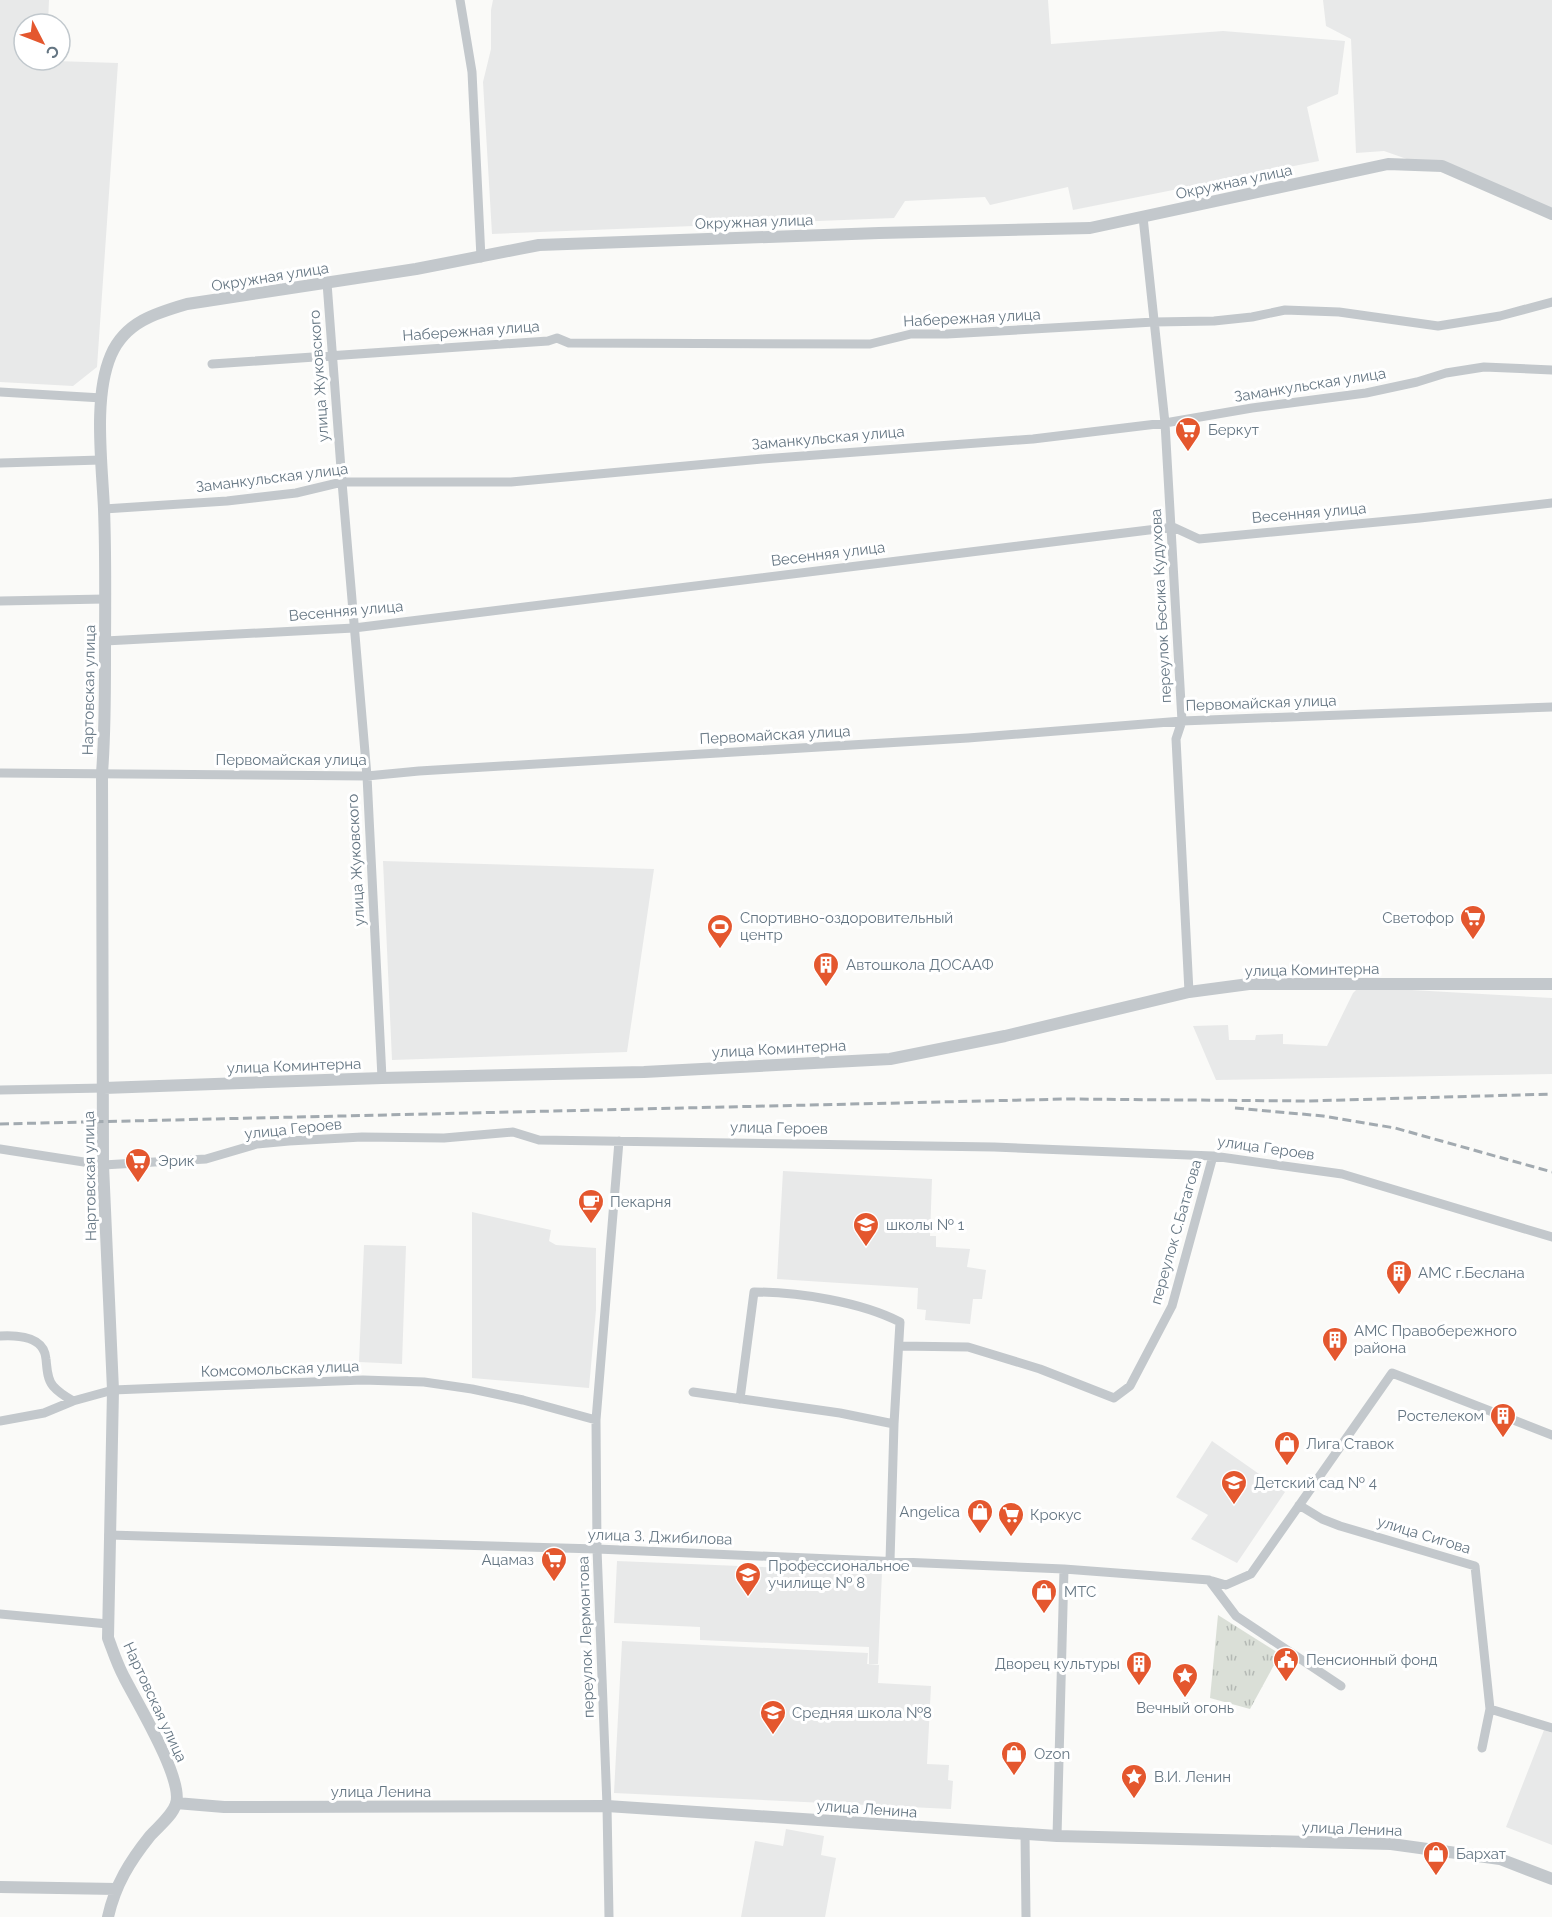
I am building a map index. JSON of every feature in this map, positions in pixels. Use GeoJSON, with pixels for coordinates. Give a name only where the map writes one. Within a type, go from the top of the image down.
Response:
{"type":"FeatureCollection","features":[{"type":"Feature","properties":{"kind":"street"},"geometry":{"type":"LineString","coordinates":[[460,0],[472,72],[481,258]]}},
{"type":"Feature","properties":{"kind":"street","name":"Окружная улица"},"geometry":{"type":"LineString","coordinates":[[102,398],[111,354],[120,339],[137,322],[160,312],[187,304],[481,258],[539,245],[1090,228],[1388,164],[1443,166],[1552,214]]}},
{"type":"Feature","properties":{"kind":"street","name":"переулок Бесика Кудухова"},"geometry":{"type":"LineString","coordinates":[[1143,217],[1165,423],[1173,526],[1182,721],[1176,739],[1189,992]]}},
{"type":"Feature","properties":{"kind":"street","name":"улица Жуковского"},"geometry":{"type":"LineString","coordinates":[[327,283],[367,776],[382,1078]]}},
{"type":"Feature","properties":{"kind":"street","name":"Набережная улица"},"geometry":{"type":"LineString","coordinates":[[212,364],[548,341],[557,338],[569,343],[870,344],[911,334],[1214,321],[1252,317],[1285,310],[1339,312],[1438,326],[1500,316],[1552,302]]}},
{"type":"Feature","properties":{"kind":"street","name":"Заманкульская улица"},"geometry":{"type":"LineString","coordinates":[[104,509],[227,501],[285,494],[342,482],[511,482],[772,458],[1033,439],[1165,423],[1252,408],[1366,393],[1446,373],[1484,367],[1552,370]]}},
{"type":"Feature","properties":{"kind":"street"},"geometry":{"type":"LineString","coordinates":[[0,392],[102,398]]}},
{"type":"Feature","properties":{"kind":"street","name":"Нартовская улица"},"geometry":{"type":"LineString","coordinates":[[102,398],[101,460],[105,599],[102,773],[104,1165],[112,1390],[108,1638],[118,1664],[169,1764],[175,1784],[176,1803]]}},
{"type":"Feature","properties":{"kind":"street"},"geometry":{"type":"LineString","coordinates":[[0,463],[101,460]]}},
{"type":"Feature","properties":{"kind":"street","name":"Весенняя улица"},"geometry":{"type":"LineString","coordinates":[[105,642],[354,628],[1173,526],[1199,539],[1552,503]]}},
{"type":"Feature","properties":{"kind":"street"},"geometry":{"type":"LineString","coordinates":[[0,601],[105,599]]}},
{"type":"Feature","properties":{"kind":"street","name":"Первомайская улица"},"geometry":{"type":"LineString","coordinates":[[0,773],[367,776],[968,738],[1182,721],[1552,707]]}},
{"type":"Feature","properties":{"kind":"street","name":"улица Коминтерна"},"geometry":{"type":"LineString","coordinates":[[0,1090],[644,1072],[890,1059],[1005,1036],[1189,992],[1250,984],[1552,984]]}},
{"type":"Feature","properties":{"kind":"street","name":"улица Героев"},"geometry":{"type":"LineString","coordinates":[[0,1149],[104,1165],[206,1159],[257,1144],[362,1137],[444,1138],[513,1132],[539,1140],[994,1147],[1213,1156],[1342,1174],[1552,1238]]}},
{"type":"Feature","properties":{"kind":"street","name":"переулок Лермонтова"},"geometry":{"type":"LineString","coordinates":[[609,1917],[597,1549],[596,1420],[619,1141]]}},
{"type":"Feature","properties":{"kind":"street","name":"переулок С.Батагова"},"geometry":{"type":"LineString","coordinates":[[899,1346],[968,1347],[1040,1369],[1114,1398],[1130,1386],[1172,1306],[1213,1156]]}},
{"type":"Feature","properties":{"kind":"street"},"geometry":{"type":"LineString","coordinates":[[740,1399],[754,1292],[786,1292],[864,1308],[900,1322],[890,1561]]}},
{"type":"Feature","properties":{"kind":"street"},"geometry":{"type":"LineString","coordinates":[[0,1336],[24,1336],[38,1342],[45,1349],[52,1385],[73,1401]]}},
{"type":"Feature","properties":{"kind":"street","name":"улица З. Джибилова"},"geometry":{"type":"LineString","coordinates":[[109,1534],[597,1549],[890,1561],[1064,1569],[1209,1580],[1226,1585],[1251,1574],[1392,1373],[1552,1435]]}},
{"type":"Feature","properties":{"kind":"street","name":"Комсомольская улица"},"geometry":{"type":"LineString","coordinates":[[0,1421],[44,1413],[73,1401],[112,1390],[363,1380],[424,1382],[472,1389],[596,1420]]}},
{"type":"Feature","properties":{"kind":"street"},"geometry":{"type":"LineString","coordinates":[[693,1392],[840,1413],[894,1424]]}},
{"type":"Feature","properties":{"kind":"street","name":"улица Сигова"},"geometry":{"type":"LineString","coordinates":[[1299,1505],[1322,1519],[1340,1526],[1476,1566],[1490,1709],[1482,1748]]}},
{"type":"Feature","properties":{"kind":"street"},"geometry":{"type":"LineString","coordinates":[[1057,1836],[1064,1569]]}},
{"type":"Feature","properties":{"kind":"street"},"geometry":{"type":"LineString","coordinates":[[1209,1580],[1236,1616],[1341,1686]]}},
{"type":"Feature","properties":{"kind":"street"},"geometry":{"type":"LineString","coordinates":[[0,1614],[108,1624]]}},
{"type":"Feature","properties":{"kind":"street"},"geometry":{"type":"LineString","coordinates":[[1490,1709],[1552,1728]]}},
{"type":"Feature","properties":{"kind":"street"},"geometry":{"type":"LineString","coordinates":[[108,1917],[116,1889],[134,1856],[170,1814],[176,1803]]}},
{"type":"Feature","properties":{"kind":"street","name":"улица Ленина"},"geometry":{"type":"LineString","coordinates":[[176,1803],[224,1807],[607,1806],[1057,1836],[1391,1844],[1500,1859],[1552,1879]]}},
{"type":"Feature","properties":{"kind":"street"},"geometry":{"type":"LineString","coordinates":[[1025,1834],[1026,1917]]}},
{"type":"Feature","properties":{"kind":"street"},"geometry":{"type":"LineString","coordinates":[[0,1887],[116,1889]]}},
{"type":"Feature","properties":{"kind":"shaded area"},"geometry":{"type":"Polygon","coordinates":[[[0,0],[49,0],[48,12],[12,12],[12,72],[72,72],[72,62],[118,63],[97,367],[73,386],[0,382],[0,0]]]}},
{"type":"Feature","properties":{"kind":"shaded area"},"geometry":{"type":"Polygon","coordinates":[[[493,0],[1048,0],[1051,44],[1223,31],[1345,41],[1338,94],[1307,107],[1319,161],[1073,210],[1068,187],[990,205],[985,197],[905,201],[894,218],[492,234],[483,82],[491,49],[493,0]]]}},
{"type":"Feature","properties":{"kind":"shaded area"},"geometry":{"type":"Polygon","coordinates":[[[1323,0],[1552,0],[1552,210],[1384,151],[1356,153],[1351,39],[1326,26],[1323,0]]]}},
{"type":"Feature","properties":{"kind":"shaded area"},"geometry":{"type":"Polygon","coordinates":[[[383,861],[654,869],[627,1052],[392,1060],[383,861]]]}},
{"type":"Feature","properties":{"kind":"shaded area"},"geometry":{"type":"Polygon","coordinates":[[[1359,987],[1552,998],[1552,1074],[1216,1080],[1193,1026],[1228,1025],[1229,1040],[1255,1040],[1256,1035],[1283,1034],[1283,1044],[1327,1046],[1353,993],[1359,987]]]}},
{"type":"Feature","properties":{"kind":"shaded area","name":"школы № 1"},"geometry":{"type":"Polygon","coordinates":[[[783,1171],[932,1179],[930,1236],[936,1236],[936,1247],[970,1249],[967,1267],[986,1270],[982,1299],[973,1299],[970,1324],[925,1320],[926,1310],[917,1309],[918,1288],[777,1279],[783,1171]]]}},
{"type":"Feature","properties":{"kind":"shaded area"},"geometry":{"type":"Polygon","coordinates":[[[472,1212],[551,1230],[549,1241],[556,1245],[596,1248],[596,1310],[589,1388],[472,1378],[472,1212]]]}},
{"type":"Feature","properties":{"kind":"shaded area"},"geometry":{"type":"Polygon","coordinates":[[[364,1245],[406,1246],[402,1364],[359,1362],[364,1245]]]}},
{"type":"Feature","properties":{"kind":"shaded area","name":"Детский сад № 4"},"geometry":{"type":"Polygon","coordinates":[[[1212,1441],[1285,1492],[1237,1563],[1191,1539],[1208,1515],[1176,1497],[1212,1441]]]}},
{"type":"Feature","properties":{"kind":"shaded area","name":"Профессиональное училище № 8"},"geometry":{"type":"Polygon","coordinates":[[[617,1561],[882,1572],[878,1664],[869,1664],[869,1647],[700,1640],[700,1627],[614,1623],[617,1561]]]}},
{"type":"Feature","properties":{"kind":"shaded area","name":"Средняя школа №8"},"geometry":{"type":"Polygon","coordinates":[[[622,1641],[868,1653],[867,1664],[879,1665],[878,1683],[931,1686],[927,1764],[949,1765],[948,1780],[953,1781],[951,1809],[614,1793],[622,1641]]]}},
{"type":"Feature","properties":{"kind":"shaded area"},"geometry":{"type":"Polygon","coordinates":[[[1544,1730],[1552,1733],[1552,1845],[1506,1827],[1544,1730]]]}},
{"type":"Feature","properties":{"kind":"shaded area"},"geometry":{"type":"Polygon","coordinates":[[[786,1829],[824,1836],[821,1855],[836,1858],[825,1917],[741,1917],[755,1841],[783,1846],[786,1829]]]}},
{"type":"Feature","properties":{"kind":"green space"},"geometry":{"type":"Polygon","coordinates":[[[1218,1615],[1280,1654],[1250,1709],[1210,1698],[1218,1615]]]}},
{"type":"Feature","properties":{"kind":"railway"},"geometry":{"type":"LineString","coordinates":[[0,1124],[1067,1099],[1307,1101],[1552,1094]]}},
{"type":"Feature","properties":{"kind":"railway"},"geometry":{"type":"LineString","coordinates":[[1235,1108],[1323,1116],[1395,1128],[1552,1172]]}},
{"type":"Feature","properties":{"kind":"place","name":"Беркут"},"geometry":{"type":"Point","coordinates":[1188,453]}},
{"type":"Feature","properties":{"kind":"place","name":"Светофор"},"geometry":{"type":"Point","coordinates":[1473,941]}},
{"type":"Feature","properties":{"kind":"place","name":"Спортивно-оздоровительный центр"},"geometry":{"type":"Point","coordinates":[720,950]}},
{"type":"Feature","properties":{"kind":"place","name":"Автошкола ДОСААФ"},"geometry":{"type":"Point","coordinates":[826,988]}},
{"type":"Feature","properties":{"kind":"place","name":"Эрик"},"geometry":{"type":"Point","coordinates":[138,1184]}},
{"type":"Feature","properties":{"kind":"place","name":"Пекарня"},"geometry":{"type":"Point","coordinates":[591,1225]}},
{"type":"Feature","properties":{"kind":"place","name":"школы № 1"},"geometry":{"type":"Point","coordinates":[866,1248]}},
{"type":"Feature","properties":{"kind":"place","name":"АМС г.Беслана"},"geometry":{"type":"Point","coordinates":[1399,1296]}},
{"type":"Feature","properties":{"kind":"place","name":"АМС Правобережного района"},"geometry":{"type":"Point","coordinates":[1335,1363]}},
{"type":"Feature","properties":{"kind":"place","name":"Ростелеком"},"geometry":{"type":"Point","coordinates":[1503,1439]}},
{"type":"Feature","properties":{"kind":"place","name":"Лига Ставок"},"geometry":{"type":"Point","coordinates":[1287,1467]}},
{"type":"Feature","properties":{"kind":"place","name":"Детский сад № 4"},"geometry":{"type":"Point","coordinates":[1234,1506]}},
{"type":"Feature","properties":{"kind":"place","name":"Angelica"},"geometry":{"type":"Point","coordinates":[980,1535]}},
{"type":"Feature","properties":{"kind":"place","name":"Крокус"},"geometry":{"type":"Point","coordinates":[1011,1538]}},
{"type":"Feature","properties":{"kind":"place","name":"Ацамаз"},"geometry":{"type":"Point","coordinates":[554,1583]}},
{"type":"Feature","properties":{"kind":"place","name":"Профессиональное училище № 8"},"geometry":{"type":"Point","coordinates":[748,1598]}},
{"type":"Feature","properties":{"kind":"place","name":"МТС"},"geometry":{"type":"Point","coordinates":[1044,1615]}},
{"type":"Feature","properties":{"kind":"place","name":"Пенсионный фонд"},"geometry":{"type":"Point","coordinates":[1286,1683]}},
{"type":"Feature","properties":{"kind":"place","name":"Дворец культуры"},"geometry":{"type":"Point","coordinates":[1139,1687]}},
{"type":"Feature","properties":{"kind":"place","name":"Вечный огонь"},"geometry":{"type":"Point","coordinates":[1185,1699]}},
{"type":"Feature","properties":{"kind":"place","name":"Средняя школа №8"},"geometry":{"type":"Point","coordinates":[773,1736]}},
{"type":"Feature","properties":{"kind":"place","name":"Ozon"},"geometry":{"type":"Point","coordinates":[1014,1777]}},
{"type":"Feature","properties":{"kind":"place","name":"В.И. Ленин"},"geometry":{"type":"Point","coordinates":[1134,1800]}},
{"type":"Feature","properties":{"kind":"place","name":"Бархат"},"geometry":{"type":"Point","coordinates":[1436,1877]}}]}
